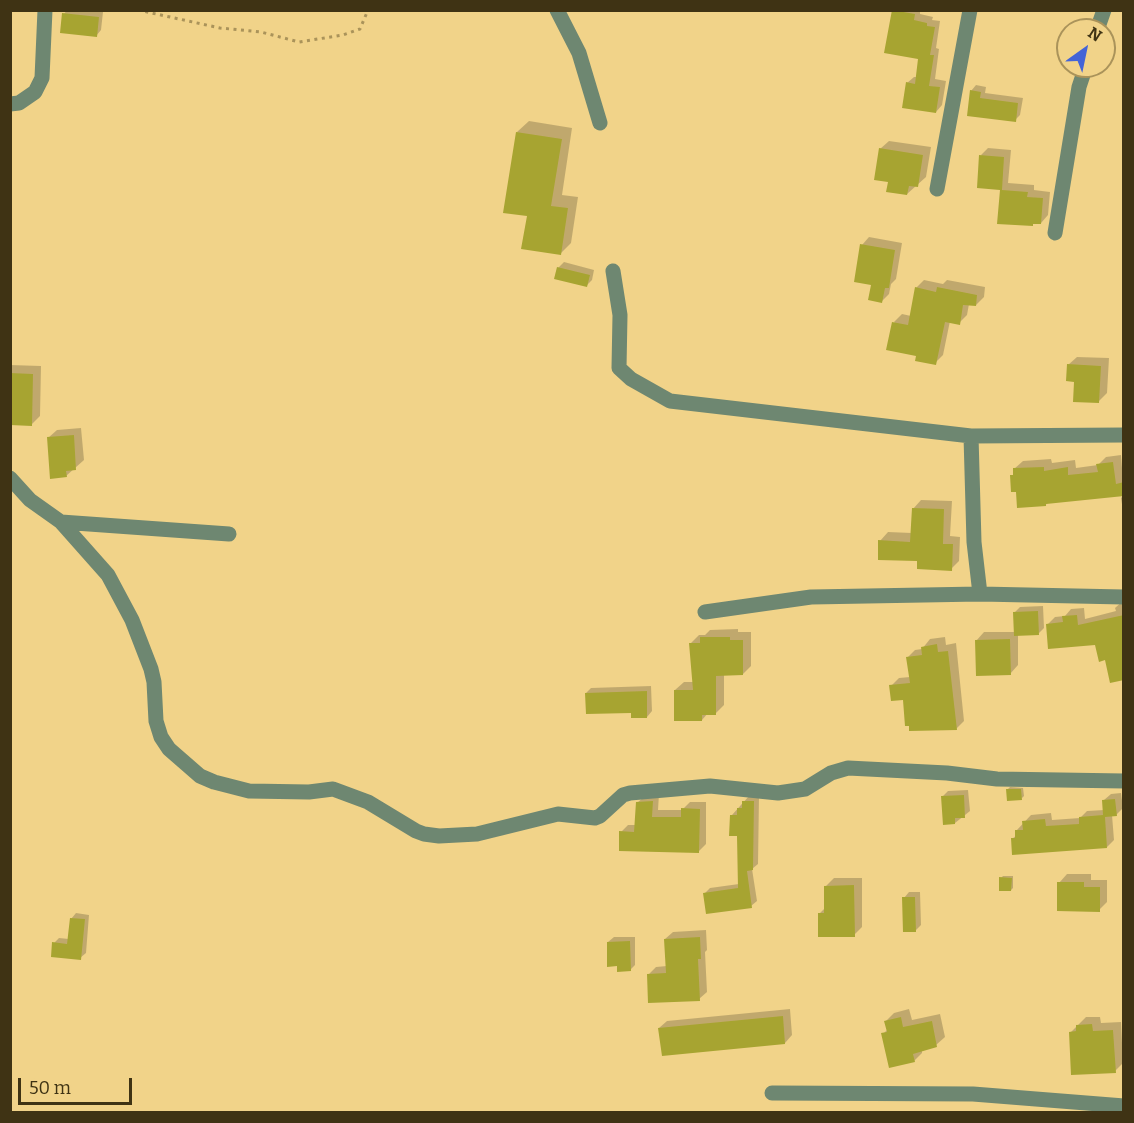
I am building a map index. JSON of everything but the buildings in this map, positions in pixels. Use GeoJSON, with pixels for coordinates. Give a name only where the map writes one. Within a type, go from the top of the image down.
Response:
{"type":"FeatureCollection","features":[{"type":"Feature","properties":{"kind":"street"},"geometry":{"type":"LineString","coordinates":[[10,104],[19,103],[35,92],[42,78],[45,10]]}},
{"type":"Feature","properties":{"kind":"street"},"geometry":{"type":"LineString","coordinates":[[557,10],[579,53],[600,123]]}},
{"type":"Feature","properties":{"kind":"street"},"geometry":{"type":"LineString","coordinates":[[937,189],[970,10]]}},
{"type":"Feature","properties":{"kind":"street"},"geometry":{"type":"LineString","coordinates":[[1055,233],[1082,78]]}},
{"type":"Feature","properties":{"kind":"street"},"geometry":{"type":"LineString","coordinates":[[613,271],[620,315],[619,368],[631,379],[670,400],[971,436],[1124,435]]}},
{"type":"Feature","properties":{"kind":"street"},"geometry":{"type":"LineString","coordinates":[[971,436],[974,542],[980,594]]}},
{"type":"Feature","properties":{"kind":"street"},"geometry":{"type":"LineString","coordinates":[[10,478],[30,500],[61,522],[115,586],[132,620],[151,669],[156,721],[161,737],[169,749],[200,776],[249,791],[309,792],[333,789],[368,802],[424,834],[477,834],[558,814],[595,818],[623,795],[649,790],[710,786],[778,793],[805,789],[831,773],[848,768],[947,773],[997,779],[1124,781]]}},
{"type":"Feature","properties":{"kind":"street"},"geometry":{"type":"LineString","coordinates":[[61,522],[229,534]]}},
{"type":"Feature","properties":{"kind":"street"},"geometry":{"type":"LineString","coordinates":[[705,612],[811,597],[980,594],[1124,597]]}},
{"type":"Feature","properties":{"kind":"street"},"geometry":{"type":"LineString","coordinates":[[772,1093],[973,1094],[1124,1106]]}},
{"type":"Feature","properties":{"kind":"path"},"geometry":{"type":"LineString","coordinates":[[138,10],[220,28],[261,32],[299,42],[343,35],[360,29],[369,10]]}}]}
